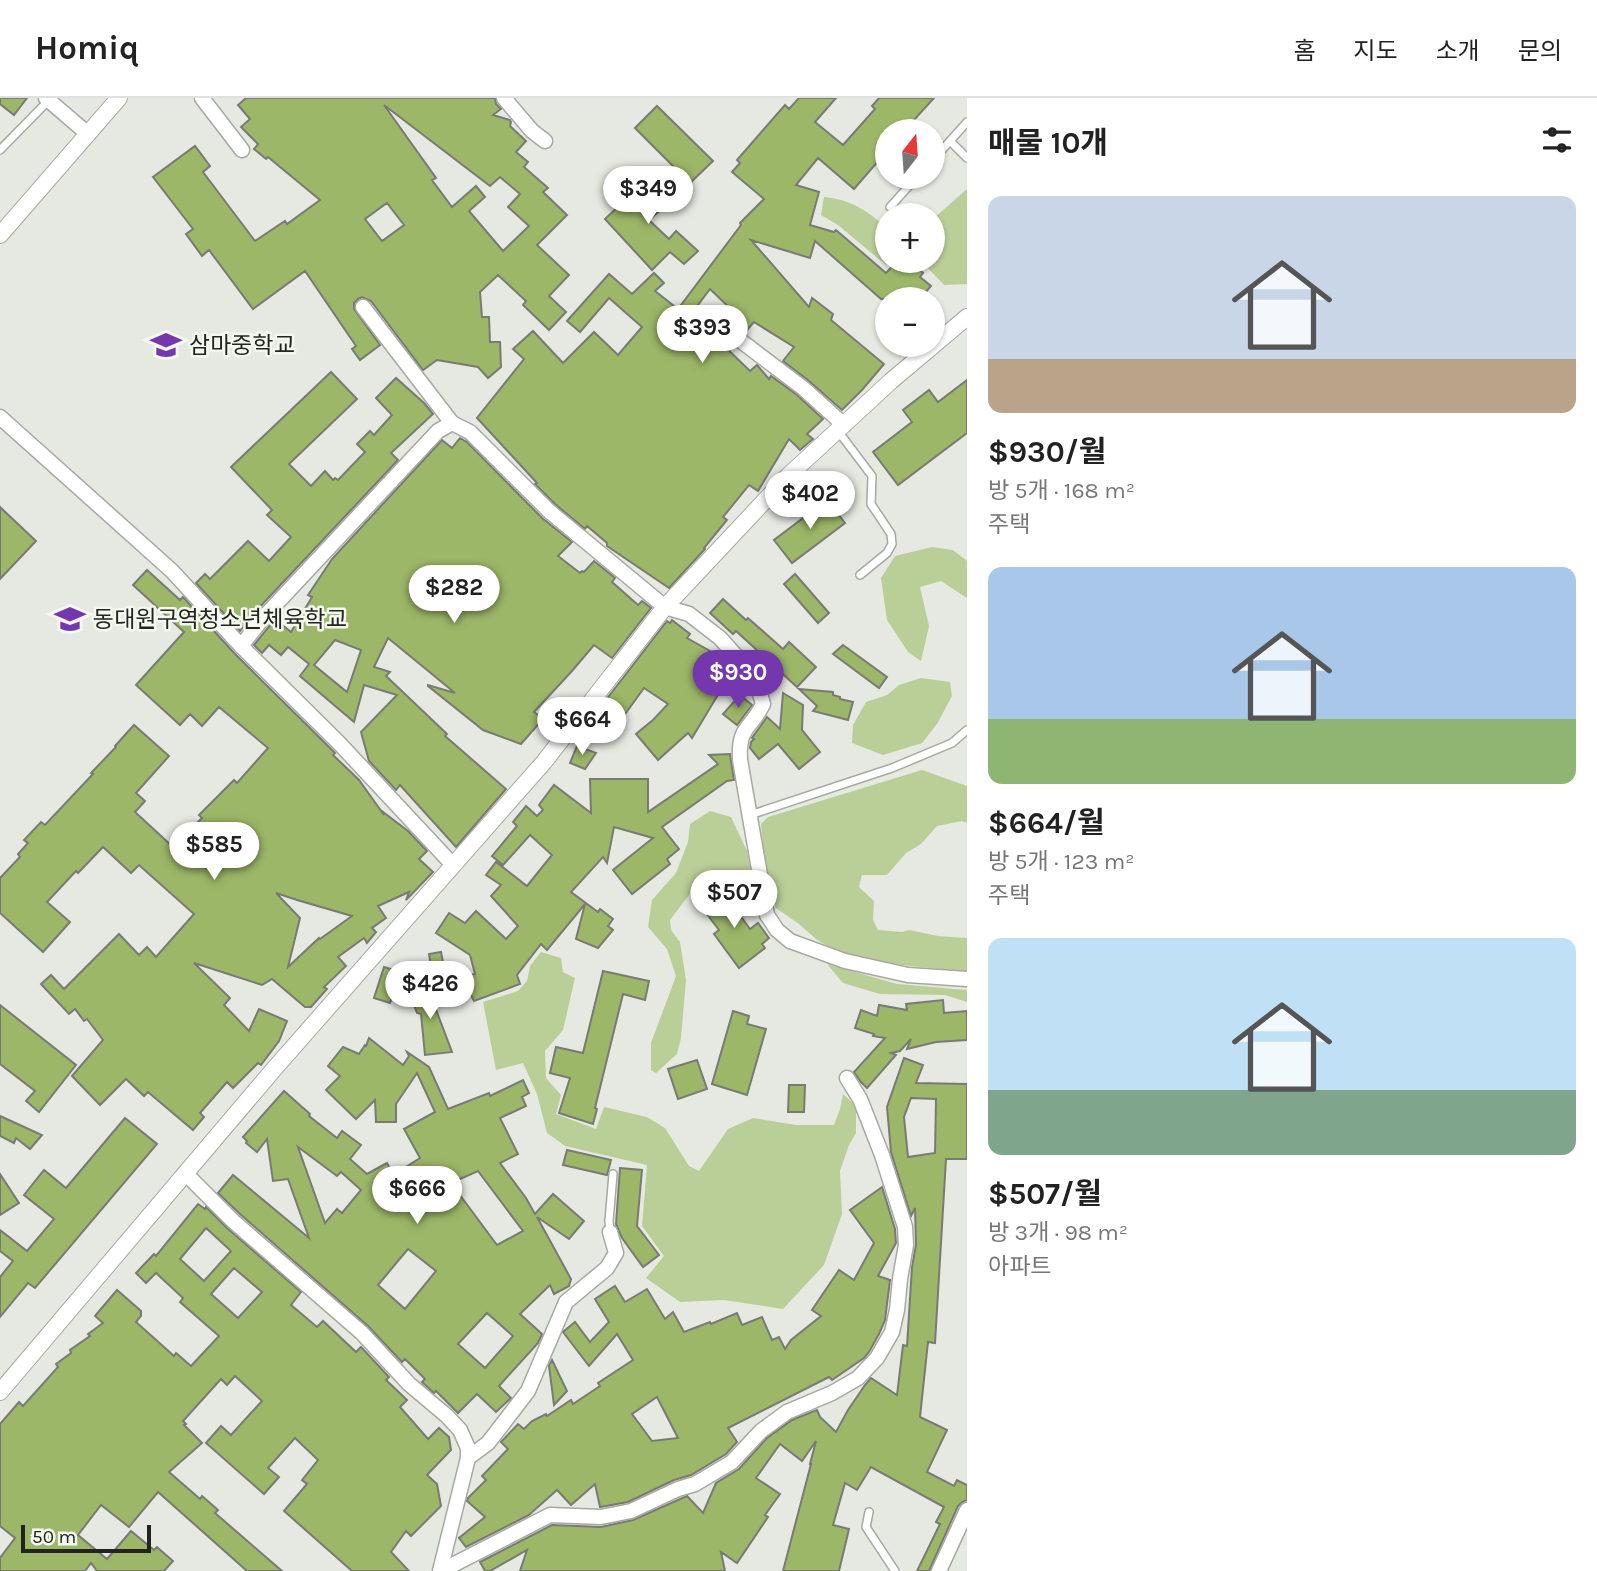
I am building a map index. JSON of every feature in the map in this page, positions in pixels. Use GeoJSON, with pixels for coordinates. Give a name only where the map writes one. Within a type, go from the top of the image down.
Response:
{"type":"FeatureCollection","features":[{"type":"Feature","properties":{"kind":"street"},"geometry":{"type":"LineString","coordinates":[[0,235],[118,98]]}},
{"type":"Feature","properties":{"kind":"street"},"geometry":{"type":"LineString","coordinates":[[202,98],[242,150]]}},
{"type":"Feature","properties":{"kind":"street"},"geometry":{"type":"LineString","coordinates":[[504,98],[532,131],[545,141]]}},
{"type":"Feature","properties":{"kind":"street"},"geometry":{"type":"LineString","coordinates":[[48,99],[88,134]]}},
{"type":"Feature","properties":{"kind":"street"},"geometry":{"type":"LineString","coordinates":[[363,307],[452,424],[470,432],[549,511],[665,607],[689,614],[720,638],[746,667],[763,704],[742,734],[739,746],[740,761],[767,915],[776,930],[790,942],[845,961],[908,975],[967,979]]}},
{"type":"Feature","properties":{"kind":"street"},"geometry":{"type":"LineString","coordinates":[[0,1392],[274,1069],[544,762],[665,607],[788,476],[891,381],[967,317]]}},
{"type":"Feature","properties":{"kind":"street"},"geometry":{"type":"LineString","coordinates":[[712,319],[803,388],[841,428]]}},
{"type":"Feature","properties":{"kind":"street"},"geometry":{"type":"LineString","coordinates":[[0,417],[172,571],[452,864]]}},
{"type":"Feature","properties":{"kind":"street"},"geometry":{"type":"LineString","coordinates":[[241,646],[263,618],[438,431],[452,424]]}},
{"type":"Feature","properties":{"kind":"street"},"geometry":{"type":"LineString","coordinates":[[440,1571],[550,1515],[601,1517],[631,1511],[695,1484],[733,1462],[761,1431],[787,1412],[832,1393],[858,1378],[877,1359],[892,1332],[897,1310],[906,1245],[905,1227],[882,1155],[860,1100],[847,1078]]}},
{"type":"Feature","properties":{"kind":"street"},"geometry":{"type":"LineString","coordinates":[[185,1173],[233,1221],[362,1332],[409,1384],[460,1430],[468,1448],[468,1458],[440,1571]]}},
{"type":"Feature","properties":{"kind":"street"},"geometry":{"type":"LineString","coordinates":[[468,1458],[488,1443],[528,1391],[566,1302],[607,1268],[616,1253],[610,1232]]}},
{"type":"Feature","properties":{"kind":"street"},"geometry":{"type":"LineString","coordinates":[[939,1571],[967,1510]]}},
{"type":"Feature","properties":{"kind":"lane"},"geometry":{"type":"LineString","coordinates":[[0,150],[48,99]]}},
{"type":"Feature","properties":{"kind":"lane"},"geometry":{"type":"LineString","coordinates":[[945,147],[967,122]]}},
{"type":"Feature","properties":{"kind":"lane"},"geometry":{"type":"LineString","coordinates":[[950,141],[967,158]]}},
{"type":"Feature","properties":{"kind":"lane"},"geometry":{"type":"LineString","coordinates":[[894,203],[906,189]]}},
{"type":"Feature","properties":{"kind":"lane"},"geometry":{"type":"LineString","coordinates":[[841,428],[872,476],[871,505],[891,534],[892,544],[887,553],[860,575]]}},
{"type":"Feature","properties":{"kind":"lane"},"geometry":{"type":"LineString","coordinates":[[749,815],[892,768],[952,743],[967,730]]}},
{"type":"Feature","properties":{"kind":"lane"},"geometry":{"type":"LineString","coordinates":[[610,1232],[613,1174]]}},
{"type":"Feature","properties":{"kind":"lane"},"geometry":{"type":"LineString","coordinates":[[869,1512],[866,1527],[894,1571]]}},
{"type":"Feature","properties":{"kind":"green space"},"geometry":{"type":"Polygon","coordinates":[[[967,189],[967,284],[944,285],[932,273],[945,273],[945,208],[967,189]]]}},
{"type":"Feature","properties":{"kind":"green space"},"geometry":{"type":"Polygon","coordinates":[[[824,197],[842,200],[873,216],[875,256],[838,225],[821,215],[824,197]]]}},
{"type":"Feature","properties":{"kind":"green space"},"geometry":{"type":"Polygon","coordinates":[[[932,547],[953,550],[967,561],[967,598],[941,581],[920,587],[929,626],[921,661],[908,652],[887,620],[881,578],[895,556],[932,547]]]}},
{"type":"Feature","properties":{"kind":"green space"},"geometry":{"type":"Polygon","coordinates":[[[921,678],[950,682],[952,696],[937,724],[922,743],[883,755],[852,743],[853,725],[866,702],[887,695],[899,685],[921,678]]]}},
{"type":"Feature","properties":{"kind":"green space"},"geometry":{"type":"Polygon","coordinates":[[[922,770],[967,786],[967,823],[962,821],[937,826],[921,844],[906,853],[887,875],[862,875],[859,887],[874,901],[873,920],[878,930],[909,930],[967,938],[967,972],[883,963],[841,954],[816,939],[776,908],[766,882],[761,824],[768,817],[922,770]]]}},
{"type":"Feature","properties":{"kind":"green space"},"geometry":{"type":"Polygon","coordinates":[[[710,811],[731,817],[747,851],[757,905],[746,900],[737,879],[723,870],[708,877],[689,895],[670,920],[671,930],[680,942],[686,980],[681,1038],[677,1054],[656,1073],[651,1070],[651,1043],[676,976],[667,949],[648,927],[652,900],[676,873],[688,842],[690,824],[710,811]]]}},
{"type":"Feature","properties":{"kind":"green space"},"geometry":{"type":"Polygon","coordinates":[[[541,952],[561,958],[563,972],[575,978],[563,1030],[545,1051],[546,1078],[561,1095],[556,1114],[596,1129],[604,1107],[647,1117],[665,1128],[689,1166],[699,1171],[728,1129],[753,1118],[796,1125],[834,1125],[843,1094],[856,1106],[856,1133],[840,1171],[842,1214],[824,1265],[783,1309],[724,1300],[680,1302],[646,1278],[664,1256],[642,1226],[647,1165],[565,1146],[547,1133],[537,1094],[523,1063],[496,1070],[483,1002],[518,991],[527,981],[530,966],[541,952]]]}},
{"type":"Feature","properties":{"kind":"green space"},"geometry":{"type":"Polygon","coordinates":[[[827,964],[897,984],[967,990],[967,1002],[945,995],[880,994],[843,983],[827,964]]]}},
{"type":"Feature","properties":{"kind":"building"},"geometry":{"type":"Polygon","coordinates":[[[0,98],[27,98],[14,115],[0,104],[0,98]]]}},
{"type":"Feature","properties":{"kind":"building"},"geometry":{"type":"Polygon","coordinates":[[[246,98],[495,98],[501,109],[493,115],[510,120],[510,126],[526,141],[516,152],[528,162],[524,167],[548,188],[543,192],[567,215],[537,245],[569,275],[549,296],[566,312],[549,330],[523,305],[526,301],[498,275],[480,292],[482,317],[489,317],[490,342],[500,342],[501,367],[488,378],[478,367],[437,360],[423,370],[371,301],[362,297],[354,303],[354,309],[380,345],[360,360],[352,349],[356,346],[305,271],[253,309],[209,250],[202,256],[186,234],[193,229],[153,177],[195,146],[210,166],[203,172],[255,241],[285,221],[287,224],[320,200],[268,157],[266,159],[254,149],[258,144],[241,127],[250,119],[238,105],[246,98]],[[384,105],[436,178],[432,180],[452,207],[476,186],[485,197],[469,211],[503,251],[529,226],[508,207],[520,194],[500,177],[490,186],[384,105]],[[387,203],[365,219],[382,241],[404,225],[387,203]]]}},
{"type":"Feature","properties":{"kind":"building"},"geometry":{"type":"Polygon","coordinates":[[[799,98],[836,98],[815,122],[843,145],[875,109],[872,106],[879,98],[934,98],[915,119],[875,119],[875,165],[854,189],[818,158],[796,185],[819,192],[810,225],[834,232],[836,230],[875,264],[875,273],[923,273],[920,277],[931,286],[875,287],[875,294],[815,241],[810,258],[751,240],[809,307],[812,298],[833,314],[831,320],[884,364],[842,410],[783,361],[794,347],[754,322],[747,330],[732,316],[735,313],[710,289],[689,317],[693,322],[718,346],[721,343],[750,371],[757,365],[769,379],[771,376],[797,395],[823,419],[807,434],[813,439],[800,450],[789,439],[758,491],[749,485],[723,517],[727,520],[705,549],[669,588],[607,546],[607,543],[587,526],[585,529],[555,504],[477,418],[524,359],[513,349],[533,331],[563,363],[594,332],[618,355],[642,327],[609,298],[580,332],[567,321],[609,274],[632,294],[654,273],[664,283],[655,291],[678,309],[740,223],[764,199],[732,172],[740,163],[737,160],[785,105],[789,109],[799,98]]]}},
{"type":"Feature","properties":{"kind":"building"},"geometry":{"type":"Polygon","coordinates":[[[657,106],[713,161],[690,183],[635,128],[657,106]]]}},
{"type":"Feature","properties":{"kind":"building"},"geometry":{"type":"Polygon","coordinates":[[[642,172],[670,202],[649,220],[669,239],[676,231],[698,251],[684,264],[670,252],[652,270],[605,219],[637,189],[631,183],[642,172]]]}},
{"type":"Feature","properties":{"kind":"building"},"geometry":{"type":"Polygon","coordinates":[[[331,372],[357,399],[289,464],[311,486],[325,471],[333,480],[338,480],[365,452],[357,444],[370,431],[374,435],[392,415],[376,398],[396,378],[433,414],[391,453],[398,460],[240,631],[196,583],[205,574],[210,579],[248,541],[269,561],[291,537],[267,515],[272,510],[231,467],[331,372]]]}},
{"type":"Feature","properties":{"kind":"building"},"geometry":{"type":"Polygon","coordinates":[[[967,380],[967,433],[898,485],[873,452],[912,422],[903,410],[929,390],[938,402],[967,380]]]}},
{"type":"Feature","properties":{"kind":"building"},"geometry":{"type":"Polygon","coordinates":[[[460,438],[467,442],[542,518],[572,542],[558,556],[580,573],[594,561],[615,578],[612,582],[638,605],[642,601],[651,608],[612,658],[594,645],[534,712],[543,719],[521,744],[483,730],[428,685],[455,693],[388,638],[374,667],[390,672],[386,676],[447,734],[445,736],[506,789],[456,847],[400,785],[396,790],[369,761],[361,732],[397,695],[364,685],[354,722],[300,676],[309,664],[288,647],[281,655],[269,645],[262,653],[254,645],[275,619],[291,632],[312,597],[308,595],[332,559],[442,440],[452,448],[460,438]],[[335,640],[314,665],[347,692],[361,650],[335,640]]]}},
{"type":"Feature","properties":{"kind":"building"},"geometry":{"type":"Polygon","coordinates":[[[827,500],[845,523],[792,563],[774,540],[827,500]]]}},
{"type":"Feature","properties":{"kind":"building"},"geometry":{"type":"Polygon","coordinates":[[[0,507],[36,541],[0,579],[0,507]]]}},
{"type":"Feature","properties":{"kind":"building"},"geometry":{"type":"Polygon","coordinates":[[[147,570],[180,600],[183,597],[234,653],[335,753],[333,755],[359,780],[384,815],[383,812],[408,831],[427,851],[419,859],[433,872],[406,900],[409,892],[378,906],[386,918],[372,928],[376,932],[367,943],[364,938],[338,957],[346,966],[324,987],[327,989],[311,1007],[305,1007],[272,979],[262,985],[194,963],[230,998],[224,1005],[249,1031],[259,1009],[287,1021],[279,1041],[261,1065],[258,1063],[233,1088],[227,1082],[200,1113],[204,1117],[193,1130],[148,1092],[144,1096],[126,1079],[100,1105],[72,1076],[103,1040],[87,1019],[84,1021],[75,1009],[69,1014],[41,984],[51,975],[64,989],[119,934],[139,955],[147,947],[156,957],[194,914],[139,865],[131,873],[103,847],[47,902],[70,922],[43,952],[0,913],[0,878],[20,857],[18,854],[28,843],[24,840],[41,822],[45,825],[134,725],[169,756],[136,793],[145,801],[135,812],[173,847],[202,818],[199,815],[234,780],[237,783],[268,748],[219,707],[202,726],[190,714],[180,725],[136,685],[184,632],[133,585],[147,570]],[[276,893],[300,918],[288,967],[319,938],[352,916],[276,893]]]}},
{"type":"Feature","properties":{"kind":"building"},"geometry":{"type":"Polygon","coordinates":[[[795,574],[829,613],[818,623],[784,584],[795,574]]]}},
{"type":"Feature","properties":{"kind":"building"},"geometry":{"type":"Polygon","coordinates":[[[723,599],[783,649],[789,642],[816,667],[797,687],[736,631],[733,634],[710,613],[723,599]]]}},
{"type":"Feature","properties":{"kind":"building"},"geometry":{"type":"Polygon","coordinates":[[[672,620],[690,634],[687,638],[734,668],[692,738],[688,733],[658,760],[636,734],[668,704],[644,688],[612,732],[592,718],[667,621],[670,623],[672,620]]]}},
{"type":"Feature","properties":{"kind":"building"},"geometry":{"type":"Polygon","coordinates":[[[843,645],[887,677],[879,688],[833,654],[843,645]]]}},
{"type":"Feature","properties":{"kind":"building"},"geometry":{"type":"Polygon","coordinates":[[[799,689],[833,692],[833,695],[840,699],[853,702],[848,720],[813,711],[817,706],[799,689]]]}},
{"type":"Feature","properties":{"kind":"building"},"geometry":{"type":"Polygon","coordinates":[[[783,693],[803,705],[802,730],[820,752],[799,769],[778,744],[759,759],[750,748],[754,739],[752,738],[767,717],[780,729],[783,693]]]}},
{"type":"Feature","properties":{"kind":"building"},"geometry":{"type":"Polygon","coordinates":[[[740,695],[752,705],[737,725],[723,714],[740,695]]]}},
{"type":"Feature","properties":{"kind":"building"},"geometry":{"type":"Polygon","coordinates":[[[577,746],[596,753],[585,769],[570,763],[577,746]]]}},
{"type":"Feature","properties":{"kind":"building"},"geometry":{"type":"Polygon","coordinates":[[[730,754],[734,780],[727,781],[662,827],[679,849],[667,859],[670,864],[632,894],[613,870],[653,838],[614,827],[607,863],[603,857],[571,892],[598,912],[600,909],[613,919],[608,926],[613,930],[598,948],[576,939],[585,904],[547,950],[541,944],[517,975],[520,984],[474,1001],[469,991],[460,995],[456,978],[475,974],[470,955],[436,933],[449,913],[465,923],[476,911],[506,939],[518,926],[491,896],[501,885],[486,875],[496,862],[527,886],[552,855],[530,835],[503,865],[492,856],[517,826],[513,822],[526,806],[537,816],[543,810],[539,805],[554,785],[591,813],[590,779],[648,779],[648,812],[718,764],[709,755],[730,754]]]}},
{"type":"Feature","properties":{"kind":"building"},"geometry":{"type":"Polygon","coordinates":[[[721,889],[750,929],[758,923],[769,938],[762,944],[765,948],[739,968],[714,934],[719,930],[700,905],[721,889]]]}},
{"type":"Feature","properties":{"kind":"building"},"geometry":{"type":"Polygon","coordinates":[[[441,952],[446,977],[433,979],[429,954],[441,952]]]}},
{"type":"Feature","properties":{"kind":"building"},"geometry":{"type":"Polygon","coordinates":[[[384,967],[400,972],[390,1003],[374,998],[384,967]]]}},
{"type":"Feature","properties":{"kind":"building"},"geometry":{"type":"Polygon","coordinates":[[[603,971],[649,981],[645,1000],[623,994],[593,1124],[559,1113],[570,1078],[550,1073],[556,1047],[583,1053],[603,971]]]}},
{"type":"Feature","properties":{"kind":"building"},"geometry":{"type":"Polygon","coordinates":[[[426,982],[452,1052],[425,1055],[421,1014],[417,1013],[408,988],[426,982]]]}},
{"type":"Feature","properties":{"kind":"building"},"geometry":{"type":"Polygon","coordinates":[[[943,1000],[944,1013],[967,1011],[967,1040],[936,1042],[907,1049],[911,1039],[900,1051],[891,1053],[896,1055],[867,1088],[854,1072],[885,1038],[855,1028],[861,1010],[877,1016],[879,1005],[907,1010],[906,1004],[943,1000]]]}},
{"type":"Feature","properties":{"kind":"building"},"geometry":{"type":"Polygon","coordinates":[[[0,1005],[76,1065],[39,1112],[26,1101],[35,1091],[0,1064],[0,1005]]]}},
{"type":"Feature","properties":{"kind":"building"},"geometry":{"type":"Polygon","coordinates":[[[733,1011],[749,1016],[747,1024],[766,1029],[747,1095],[712,1084],[733,1011]]]}},
{"type":"Feature","properties":{"kind":"building"},"geometry":{"type":"Polygon","coordinates":[[[369,1038],[403,1065],[409,1056],[407,1052],[429,1067],[448,1109],[489,1093],[490,1096],[523,1080],[529,1093],[522,1097],[526,1106],[500,1118],[518,1154],[500,1163],[535,1214],[553,1194],[584,1221],[569,1239],[537,1217],[571,1279],[569,1286],[554,1294],[550,1285],[520,1314],[542,1334],[538,1343],[499,1386],[511,1398],[496,1412],[477,1394],[458,1413],[436,1391],[434,1393],[422,1382],[425,1379],[405,1359],[402,1362],[368,1326],[218,1193],[233,1175],[309,1238],[288,1179],[273,1181],[267,1139],[257,1152],[243,1137],[284,1091],[310,1114],[309,1116],[337,1138],[342,1131],[361,1145],[350,1159],[367,1174],[387,1163],[393,1175],[420,1158],[404,1129],[435,1112],[417,1073],[396,1104],[396,1122],[376,1122],[375,1100],[356,1119],[326,1090],[340,1076],[328,1066],[343,1047],[359,1054],[369,1038]],[[298,1147],[325,1223],[337,1209],[342,1213],[361,1190],[341,1172],[337,1176],[298,1147]],[[478,1171],[451,1183],[497,1245],[523,1231],[478,1171]],[[408,1249],[378,1285],[405,1309],[436,1271],[408,1249]],[[487,1313],[458,1344],[485,1368],[513,1336],[487,1313]]]}},
{"type":"Feature","properties":{"kind":"building"},"geometry":{"type":"Polygon","coordinates":[[[904,1058],[923,1065],[916,1083],[967,1084],[967,1159],[946,1159],[935,1343],[928,1342],[920,1417],[947,1430],[927,1472],[954,1486],[957,1480],[967,1485],[967,1500],[958,1506],[929,1571],[917,1571],[940,1524],[936,1522],[944,1507],[871,1467],[857,1490],[845,1483],[833,1525],[849,1529],[839,1571],[783,1571],[816,1441],[802,1461],[780,1444],[756,1478],[780,1494],[737,1563],[721,1552],[725,1571],[520,1571],[527,1550],[490,1571],[485,1571],[480,1562],[552,1525],[601,1527],[633,1520],[687,1496],[703,1513],[716,1483],[739,1469],[767,1438],[792,1420],[817,1410],[820,1417],[836,1432],[871,1378],[897,1395],[903,1345],[907,1346],[916,1245],[915,1208],[911,1216],[891,1152],[887,1107],[904,1058]],[[911,1098],[904,1117],[908,1157],[935,1153],[936,1099],[911,1098]]]}},
{"type":"Feature","properties":{"kind":"building"},"geometry":{"type":"Polygon","coordinates":[[[697,1060],[707,1089],[678,1099],[668,1069],[697,1060]]]}},
{"type":"Feature","properties":{"kind":"building"},"geometry":{"type":"Polygon","coordinates":[[[789,1085],[805,1085],[804,1112],[788,1112],[789,1085]]]}},
{"type":"Feature","properties":{"kind":"building"},"geometry":{"type":"Polygon","coordinates":[[[0,1116],[42,1135],[30,1149],[16,1138],[14,1143],[0,1136],[0,1116]]]}},
{"type":"Feature","properties":{"kind":"building"},"geometry":{"type":"Polygon","coordinates":[[[125,1118],[157,1144],[35,1288],[28,1283],[0,1317],[0,1277],[13,1261],[0,1251],[0,1230],[27,1251],[54,1219],[24,1195],[44,1170],[66,1188],[125,1118]]]}},
{"type":"Feature","properties":{"kind":"building"},"geometry":{"type":"Polygon","coordinates":[[[567,1150],[611,1160],[607,1175],[563,1165],[567,1150]]]}},
{"type":"Feature","properties":{"kind":"building"},"geometry":{"type":"Polygon","coordinates":[[[620,1168],[642,1170],[637,1226],[659,1255],[643,1267],[622,1238],[616,1224],[620,1168]]]}},
{"type":"Feature","properties":{"kind":"building"},"geometry":{"type":"Polygon","coordinates":[[[0,1174],[19,1203],[0,1215],[0,1174]]]}},
{"type":"Feature","properties":{"kind":"building"},"geometry":{"type":"Polygon","coordinates":[[[882,1187],[895,1229],[896,1243],[878,1276],[890,1280],[885,1320],[864,1358],[832,1380],[829,1377],[728,1428],[737,1442],[726,1454],[691,1475],[674,1480],[628,1502],[600,1507],[595,1484],[571,1505],[557,1490],[529,1515],[466,1547],[459,1538],[485,1517],[467,1501],[468,1498],[486,1480],[482,1476],[508,1449],[501,1442],[518,1424],[524,1429],[532,1421],[546,1414],[547,1416],[571,1400],[573,1404],[600,1386],[598,1383],[633,1360],[617,1334],[589,1366],[563,1332],[575,1322],[590,1342],[609,1322],[595,1299],[615,1286],[625,1302],[647,1289],[665,1319],[673,1312],[684,1332],[737,1313],[742,1325],[762,1317],[772,1340],[779,1337],[785,1349],[791,1340],[821,1316],[812,1310],[839,1270],[854,1280],[874,1243],[850,1210],[882,1187]],[[657,1397],[632,1414],[652,1441],[678,1438],[657,1397]]]}},
{"type":"Feature","properties":{"kind":"building"},"geometry":{"type":"Polygon","coordinates":[[[198,1204],[205,1209],[206,1207],[301,1292],[291,1305],[317,1327],[323,1321],[356,1352],[361,1347],[389,1377],[386,1380],[407,1400],[400,1407],[428,1439],[439,1428],[449,1437],[451,1450],[427,1475],[437,1484],[441,1506],[411,1536],[406,1531],[391,1552],[409,1571],[352,1571],[284,1511],[307,1484],[302,1480],[318,1460],[295,1438],[268,1468],[279,1477],[264,1494],[206,1443],[221,1426],[231,1435],[262,1401],[235,1376],[227,1385],[221,1379],[183,1421],[202,1443],[169,1472],[200,1499],[202,1496],[218,1510],[215,1513],[282,1571],[247,1571],[158,1492],[129,1527],[101,1505],[78,1535],[107,1559],[131,1531],[173,1561],[164,1571],[97,1571],[91,1563],[85,1571],[0,1571],[0,1558],[15,1538],[0,1526],[0,1424],[19,1402],[23,1406],[58,1367],[56,1364],[71,1353],[70,1350],[103,1323],[95,1316],[117,1290],[141,1311],[136,1322],[174,1356],[176,1353],[191,1366],[219,1336],[180,1302],[183,1298],[156,1273],[146,1283],[136,1273],[154,1254],[156,1256],[198,1204]],[[206,1228],[180,1259],[204,1281],[231,1251],[206,1228]],[[234,1268],[211,1294],[238,1318],[262,1292],[234,1268]]]}},
{"type":"Feature","properties":{"kind":"building"},"geometry":{"type":"Polygon","coordinates":[[[552,1360],[567,1391],[554,1405],[549,1366],[552,1360]]]}},
{"type":"Feature","properties":{"kind":"place","name":"삼마중학교"},"geometry":{"type":"Point","coordinates":[166,345]}},
{"type":"Feature","properties":{"kind":"place","name":"동대원구역청소년체육학교"},"geometry":{"type":"Point","coordinates":[70,619]}}]}
